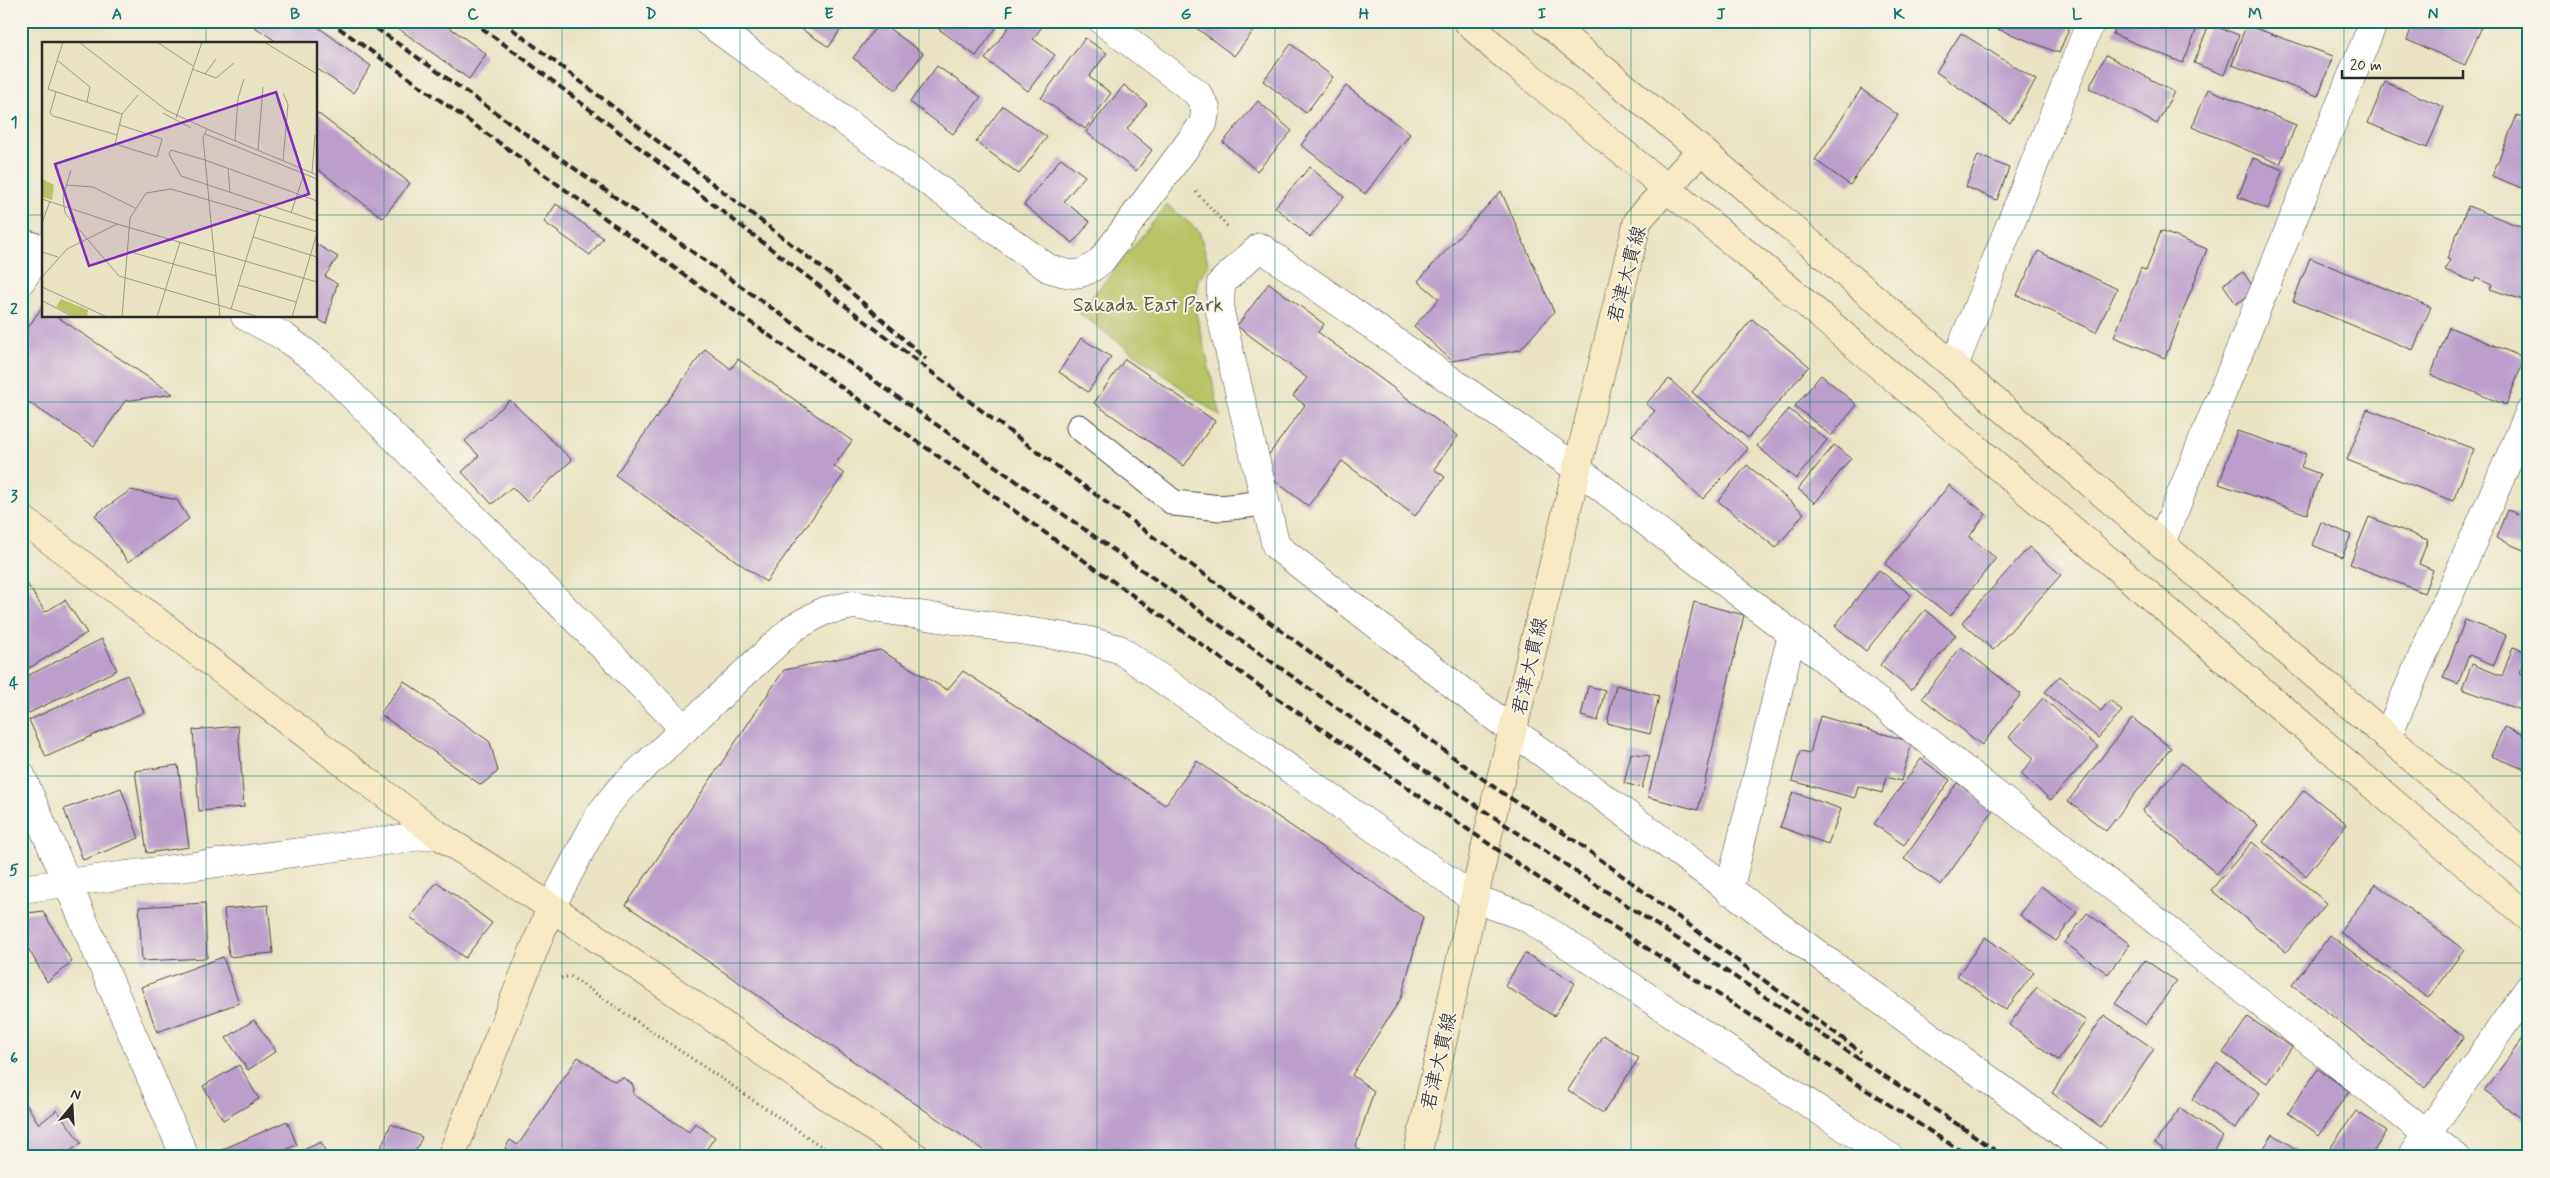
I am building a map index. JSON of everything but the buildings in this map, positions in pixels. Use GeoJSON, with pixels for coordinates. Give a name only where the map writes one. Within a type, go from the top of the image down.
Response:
{"type":"FeatureCollection","features":[{"type":"Feature","properties":{"kind":"street"},"geometry":{"type":"LineString","coordinates":[[706,21],[1048,268],[1068,275],[1087,273],[1101,261],[1203,124],[1206,108],[1198,92],[1102,21]]}},
{"type":"Feature","properties":{"kind":"street"},"geometry":{"type":"LineString","coordinates":[[1467,21],[1494,47],[1770,272],[2529,918]]}},
{"type":"Feature","properties":{"kind":"street"},"geometry":{"type":"LineString","coordinates":[[1545,21],[1701,150],[2529,858]]}},
{"type":"Feature","properties":{"kind":"street"},"geometry":{"type":"LineString","coordinates":[[1954,366],[2091,21]]}},
{"type":"Feature","properties":{"kind":"street"},"geometry":{"type":"LineString","coordinates":[[2161,543],[2374,21]]}},
{"type":"Feature","properties":{"kind":"street","name":"君津大貫線"},"geometry":{"type":"LineString","coordinates":[[1417,1157],[1576,468],[1638,220],[1701,150]]}},
{"type":"Feature","properties":{"kind":"street"},"geometry":{"type":"LineString","coordinates":[[21,281],[38,246]]}},
{"type":"Feature","properties":{"kind":"street"},"geometry":{"type":"LineString","coordinates":[[2095,1157],[1986,1075],[1729,891],[1514,732],[1276,546],[1220,312],[1221,284],[1252,254],[1260,247],[1576,468],[1792,634],[2419,1146],[2456,1157]]}},
{"type":"Feature","properties":{"kind":"street"},"geometry":{"type":"LineString","coordinates":[[249,318],[283,336],[320,362],[685,729]]}},
{"type":"Feature","properties":{"kind":"street"},"geometry":{"type":"LineString","coordinates":[[2387,737],[2529,413]]}},
{"type":"Feature","properties":{"kind":"street"},"geometry":{"type":"LineString","coordinates":[[21,518],[437,834],[551,907],[916,1157]]}},
{"type":"Feature","properties":{"kind":"street"},"geometry":{"type":"LineString","coordinates":[[455,1156],[551,907],[600,814],[620,789],[793,628],[824,611],[853,605],[1086,640],[1119,650],[1475,899],[1526,917],[1890,1157]]}},
{"type":"Feature","properties":{"kind":"street"},"geometry":{"type":"LineString","coordinates":[[1729,891],[1792,634]]}},
{"type":"Feature","properties":{"kind":"street"},"geometry":{"type":"LineString","coordinates":[[21,775],[185,1157]]}},
{"type":"Feature","properties":{"kind":"street"},"geometry":{"type":"LineString","coordinates":[[21,889],[437,834]]}},
{"type":"Feature","properties":{"kind":"street"},"geometry":{"type":"LineString","coordinates":[[2419,1146],[2529,988]]}},
{"type":"Feature","properties":{"kind":"lane"},"geometry":{"type":"LineString","coordinates":[[1078,426],[1174,503],[1221,508],[1265,503]]}},
{"type":"Feature","properties":{"kind":"path"},"geometry":{"type":"LineString","coordinates":[[1172,165],[1252,254]]}},
{"type":"Feature","properties":{"kind":"path"},"geometry":{"type":"LineString","coordinates":[[556,980],[570,976],[837,1157]]}},
{"type":"Feature","properties":{"kind":"green space","name":"Sakada East Park"},"geometry":{"type":"Polygon","coordinates":[[[1167,205],[1199,231],[1209,265],[1198,280],[1195,309],[1221,417],[1079,313],[1167,205]]]}},
{"type":"Feature","properties":{"kind":"railway"},"geometry":{"type":"LineString","coordinates":[[329,21],[1268,692],[1543,881],[1970,1157]]}},
{"type":"Feature","properties":{"kind":"railway"},"geometry":{"type":"LineString","coordinates":[[366,21],[1450,788],[1966,1130]]}},
{"type":"Feature","properties":{"kind":"railway"},"geometry":{"type":"LineString","coordinates":[[472,21],[990,417],[1498,790],[1574,840],[1861,1052]]}},
{"type":"Feature","properties":{"kind":"railway"},"geometry":{"type":"LineString","coordinates":[[502,21],[835,278],[926,359]]}},
{"type":"Feature","properties":{"kind":"railway"},"geometry":{"type":"LineString","coordinates":[[1961,1126],[2004,1157]]}}]}
